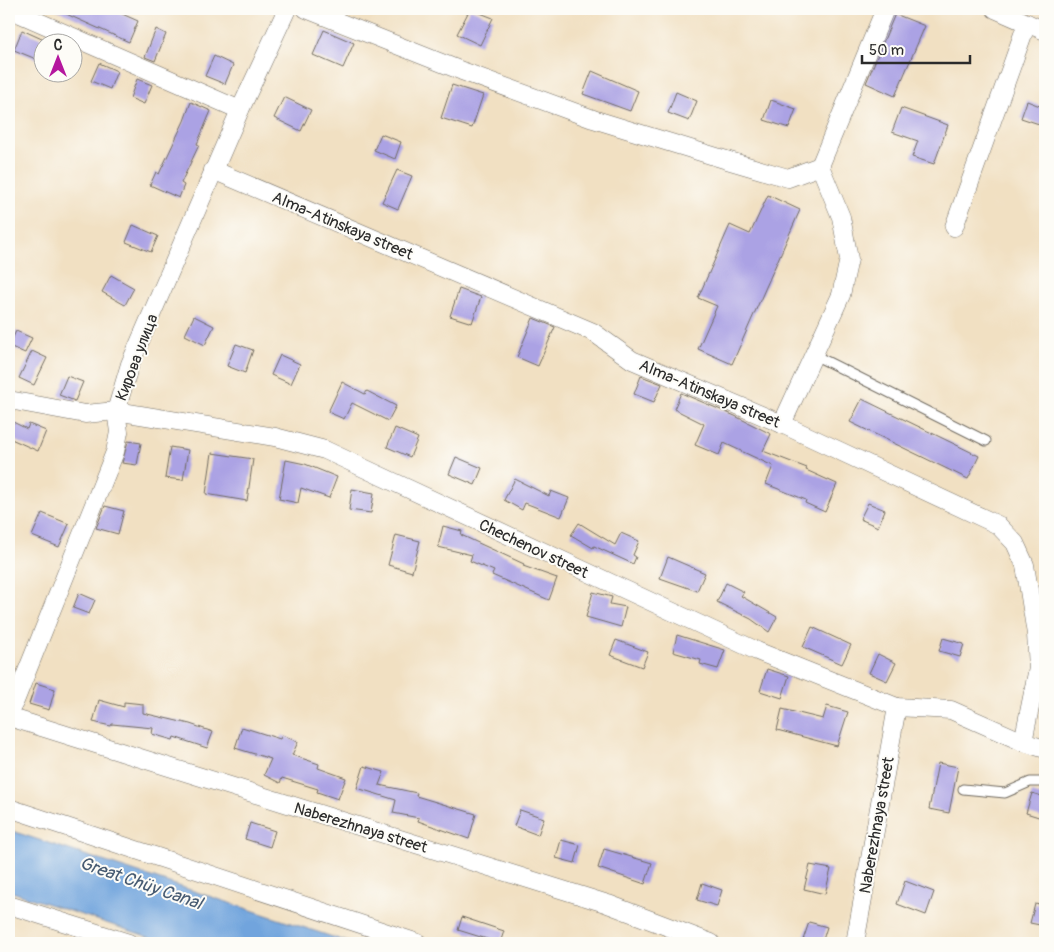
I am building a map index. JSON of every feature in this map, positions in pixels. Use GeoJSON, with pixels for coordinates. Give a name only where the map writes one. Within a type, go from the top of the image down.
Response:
{"type":"FeatureCollection","features":[{"type":"Feature","properties":{"kind":"street"},"geometry":{"type":"LineString","coordinates":[[9,9],[240,110]]}},
{"type":"Feature","properties":{"kind":"street","name":"Кирова улица"},"geometry":{"type":"LineString","coordinates":[[9,712],[15,702],[115,452],[118,432],[116,410],[130,364],[213,170],[287,9]]}},
{"type":"Feature","properties":{"kind":"street"},"geometry":{"type":"LineString","coordinates":[[306,9],[462,71],[593,119],[788,178],[820,166]]}},
{"type":"Feature","properties":{"kind":"street"},"geometry":{"type":"LineString","coordinates":[[782,424],[841,295],[849,259],[841,217],[820,166],[885,9]]}},
{"type":"Feature","properties":{"kind":"street"},"geometry":{"type":"LineString","coordinates":[[996,9],[1045,31]]}},
{"type":"Feature","properties":{"kind":"street"},"geometry":{"type":"LineString","coordinates":[[954,227],[1027,23]]}},
{"type":"Feature","properties":{"kind":"street","name":"Alma-Atinskaya street"},"geometry":{"type":"LineString","coordinates":[[213,170],[593,332],[632,360],[782,424],[998,524],[1015,543],[1025,565],[1036,634],[1038,668],[1023,742]]}},
{"type":"Feature","properties":{"kind":"street","name":"Chechenov street"},"geometry":{"type":"LineString","coordinates":[[9,400],[85,414],[116,410],[275,437],[325,450],[757,651],[897,707],[951,710],[1023,742],[1045,749]]}},
{"type":"Feature","properties":{"kind":"street","name":"Naberezhnaya street"},"geometry":{"type":"LineString","coordinates":[[855,943],[897,707]]}},
{"type":"Feature","properties":{"kind":"street","name":"Naberezhnaya street"},"geometry":{"type":"LineString","coordinates":[[9,717],[608,904],[711,943]]}},
{"type":"Feature","properties":{"kind":"street"},"geometry":{"type":"LineString","coordinates":[[9,808],[418,943]]}},
{"type":"Feature","properties":{"kind":"street"},"geometry":{"type":"LineString","coordinates":[[9,905],[129,943]]}},
{"type":"Feature","properties":{"kind":"lane"},"geometry":{"type":"LineString","coordinates":[[814,355],[986,441]]}},
{"type":"Feature","properties":{"kind":"lane"},"geometry":{"type":"LineString","coordinates":[[963,789],[1005,793],[1030,782],[1045,782]]}},
{"type":"Feature","properties":{"kind":"water","name":"Great Chüy Canal"},"geometry":{"type":"Polygon","coordinates":[[[9,830],[351,943],[167,943],[9,891],[9,830]]]}},
{"type":"Feature","properties":{"kind":"building"},"geometry":{"type":"Polygon","coordinates":[[[55,9],[111,9],[138,21],[129,42],[55,9]]]}},
{"type":"Feature","properties":{"kind":"building"},"geometry":{"type":"Polygon","coordinates":[[[470,9],[493,18],[480,45],[457,34],[470,9]]]}},
{"type":"Feature","properties":{"kind":"building"},"geometry":{"type":"Polygon","coordinates":[[[895,14],[925,26],[895,96],[866,83],[895,14]]]}},
{"type":"Feature","properties":{"kind":"building"},"geometry":{"type":"Polygon","coordinates":[[[156,29],[166,34],[155,61],[145,57],[156,29]]]}},
{"type":"Feature","properties":{"kind":"building"},"geometry":{"type":"Polygon","coordinates":[[[22,30],[32,35],[32,57],[14,50],[22,30]]]}},
{"type":"Feature","properties":{"kind":"building"},"geometry":{"type":"Polygon","coordinates":[[[324,30],[354,43],[343,68],[313,55],[324,30]]]}},
{"type":"Feature","properties":{"kind":"building"},"geometry":{"type":"Polygon","coordinates":[[[214,56],[233,65],[225,84],[205,76],[214,56]]]}},
{"type":"Feature","properties":{"kind":"building"},"geometry":{"type":"Polygon","coordinates":[[[99,63],[117,71],[110,89],[91,81],[99,63]]]}},
{"type":"Feature","properties":{"kind":"building"},"geometry":{"type":"Polygon","coordinates":[[[592,71],[638,91],[630,111],[583,94],[592,71]]]}},
{"type":"Feature","properties":{"kind":"building"},"geometry":{"type":"Polygon","coordinates":[[[137,79],[152,85],[144,104],[130,98],[137,79]]]}},
{"type":"Feature","properties":{"kind":"building"},"geometry":{"type":"Polygon","coordinates":[[[452,85],[483,95],[472,128],[441,118],[452,85]]]}},
{"type":"Feature","properties":{"kind":"building"},"geometry":{"type":"Polygon","coordinates":[[[676,92],[697,101],[689,121],[668,113],[676,92]]]}},
{"type":"Feature","properties":{"kind":"building"},"geometry":{"type":"Polygon","coordinates":[[[284,97],[311,110],[301,131],[274,118],[284,97]]]}},
{"type":"Feature","properties":{"kind":"building"},"geometry":{"type":"Polygon","coordinates":[[[771,100],[796,109],[789,128],[764,120],[771,100]]]}},
{"type":"Feature","properties":{"kind":"building"},"geometry":{"type":"Polygon","coordinates":[[[1027,101],[1045,108],[1042,125],[1021,118],[1027,101]]]}},
{"type":"Feature","properties":{"kind":"building"},"geometry":{"type":"Polygon","coordinates":[[[191,102],[211,111],[197,144],[199,145],[181,183],[184,185],[179,198],[150,185],[156,172],[159,174],[191,102]]]}},
{"type":"Feature","properties":{"kind":"building"},"geometry":{"type":"Polygon","coordinates":[[[901,108],[948,125],[934,164],[912,157],[918,141],[892,132],[901,108]]]}},
{"type":"Feature","properties":{"kind":"building"},"geometry":{"type":"Polygon","coordinates":[[[381,134],[401,142],[395,159],[374,150],[381,134]]]}},
{"type":"Feature","properties":{"kind":"building"},"geometry":{"type":"Polygon","coordinates":[[[397,170],[412,176],[398,209],[382,202],[397,170]]]}},
{"type":"Feature","properties":{"kind":"building"},"geometry":{"type":"Polygon","coordinates":[[[768,195],[800,210],[732,364],[698,349],[717,306],[698,298],[730,225],[750,234],[768,195]]]}},
{"type":"Feature","properties":{"kind":"building"},"geometry":{"type":"Polygon","coordinates":[[[133,225],[158,236],[151,252],[126,242],[133,225]]]}},
{"type":"Feature","properties":{"kind":"building"},"geometry":{"type":"Polygon","coordinates":[[[111,275],[134,288],[125,305],[102,292],[111,275]]]}},
{"type":"Feature","properties":{"kind":"building"},"geometry":{"type":"Polygon","coordinates":[[[459,289],[481,297],[472,323],[450,316],[459,289]]]}},
{"type":"Feature","properties":{"kind":"building"},"geometry":{"type":"Polygon","coordinates":[[[194,316],[214,326],[205,345],[185,335],[194,316]]]}},
{"type":"Feature","properties":{"kind":"building"},"geometry":{"type":"Polygon","coordinates":[[[533,318],[555,327],[538,366],[517,357],[533,318]]]}},
{"type":"Feature","properties":{"kind":"building"},"geometry":{"type":"Polygon","coordinates":[[[16,331],[32,338],[25,353],[9,346],[16,331]]]}},
{"type":"Feature","properties":{"kind":"building"},"geometry":{"type":"Polygon","coordinates":[[[236,344],[253,350],[245,373],[227,366],[236,344]]]}},
{"type":"Feature","properties":{"kind":"building"},"geometry":{"type":"Polygon","coordinates":[[[32,351],[47,358],[34,385],[19,378],[32,351]]]}},
{"type":"Feature","properties":{"kind":"building"},"geometry":{"type":"Polygon","coordinates":[[[280,355],[300,364],[291,384],[271,375],[280,355]]]}},
{"type":"Feature","properties":{"kind":"building"},"geometry":{"type":"Polygon","coordinates":[[[67,376],[83,382],[75,401],[59,395],[67,376]]]}},
{"type":"Feature","properties":{"kind":"building"},"geometry":{"type":"Polygon","coordinates":[[[641,376],[662,384],[654,402],[634,394],[641,376]]]}},
{"type":"Feature","properties":{"kind":"building"},"geometry":{"type":"Polygon","coordinates":[[[342,382],[365,394],[367,391],[396,406],[388,421],[352,403],[344,419],[328,412],[342,382]]]}},
{"type":"Feature","properties":{"kind":"building"},"geometry":{"type":"Polygon","coordinates":[[[681,393],[771,434],[763,451],[807,468],[806,470],[837,484],[825,512],[805,503],[806,500],[766,484],[773,466],[724,443],[719,455],[695,445],[704,424],[674,409],[681,393]]]}},
{"type":"Feature","properties":{"kind":"building"},"geometry":{"type":"Polygon","coordinates":[[[862,399],[979,456],[968,479],[850,422],[862,399]]]}},
{"type":"Feature","properties":{"kind":"building"},"geometry":{"type":"Polygon","coordinates":[[[9,420],[27,429],[29,424],[46,431],[38,451],[9,438],[9,420]]]}},
{"type":"Feature","properties":{"kind":"building"},"geometry":{"type":"Polygon","coordinates":[[[395,428],[418,438],[410,457],[387,447],[395,428]]]}},
{"type":"Feature","properties":{"kind":"building"},"geometry":{"type":"Polygon","coordinates":[[[128,441],[141,443],[137,465],[122,463],[128,441]]]}},
{"type":"Feature","properties":{"kind":"building"},"geometry":{"type":"Polygon","coordinates":[[[170,447],[188,450],[183,480],[165,478],[170,447]]]}},
{"type":"Feature","properties":{"kind":"building"},"geometry":{"type":"Polygon","coordinates":[[[212,453],[253,459],[247,501],[206,494],[212,453]]]}},
{"type":"Feature","properties":{"kind":"building"},"geometry":{"type":"Polygon","coordinates":[[[456,457],[482,468],[475,485],[449,474],[456,457]]]}},
{"type":"Feature","properties":{"kind":"building"},"geometry":{"type":"Polygon","coordinates":[[[286,460],[305,464],[337,477],[329,498],[301,488],[298,503],[279,499],[286,460]]]}},
{"type":"Feature","properties":{"kind":"building"},"geometry":{"type":"Polygon","coordinates":[[[515,479],[549,496],[551,491],[569,498],[561,517],[525,503],[522,510],[504,500],[515,479]]]}},
{"type":"Feature","properties":{"kind":"building"},"geometry":{"type":"Polygon","coordinates":[[[352,489],[374,493],[371,513],[349,510],[352,489]]]}},
{"type":"Feature","properties":{"kind":"building"},"geometry":{"type":"Polygon","coordinates":[[[868,503],[885,510],[878,527],[860,519],[868,503]]]}},
{"type":"Feature","properties":{"kind":"building"},"geometry":{"type":"Polygon","coordinates":[[[105,506],[124,511],[118,534],[96,528],[105,506]]]}},
{"type":"Feature","properties":{"kind":"building"},"geometry":{"type":"Polygon","coordinates":[[[42,513],[69,524],[59,547],[32,536],[42,513]]]}},
{"type":"Feature","properties":{"kind":"building"},"geometry":{"type":"Polygon","coordinates":[[[579,523],[615,545],[621,533],[639,541],[633,555],[636,557],[633,564],[594,546],[593,548],[571,535],[579,523]]]}},
{"type":"Feature","properties":{"kind":"building"},"geometry":{"type":"Polygon","coordinates":[[[443,526],[462,531],[461,535],[524,564],[523,566],[557,578],[549,600],[492,575],[494,571],[470,561],[472,555],[438,547],[443,526]]]}},
{"type":"Feature","properties":{"kind":"building"},"geometry":{"type":"Polygon","coordinates":[[[396,535],[420,541],[412,572],[388,565],[396,535]]]}},
{"type":"Feature","properties":{"kind":"building"},"geometry":{"type":"Polygon","coordinates":[[[668,557],[705,573],[697,591],[660,578],[668,557]]]}},
{"type":"Feature","properties":{"kind":"building"},"geometry":{"type":"Polygon","coordinates":[[[726,583],[744,592],[741,596],[777,617],[769,632],[751,619],[717,602],[726,583]]]}},
{"type":"Feature","properties":{"kind":"building"},"geometry":{"type":"Polygon","coordinates":[[[593,592],[612,597],[610,604],[626,607],[621,627],[586,617],[593,592]]]}},
{"type":"Feature","properties":{"kind":"building"},"geometry":{"type":"Polygon","coordinates":[[[79,593],[95,600],[89,614],[73,608],[79,593]]]}},
{"type":"Feature","properties":{"kind":"building"},"geometry":{"type":"Polygon","coordinates":[[[812,627],[851,645],[842,664],[803,647],[812,627]]]}},
{"type":"Feature","properties":{"kind":"building"},"geometry":{"type":"Polygon","coordinates":[[[677,635],[725,650],[718,669],[700,664],[701,660],[673,652],[677,635]]]}},
{"type":"Feature","properties":{"kind":"building"},"geometry":{"type":"Polygon","coordinates":[[[943,638],[964,644],[960,657],[939,651],[943,638]]]}},
{"type":"Feature","properties":{"kind":"building"},"geometry":{"type":"Polygon","coordinates":[[[616,640],[648,652],[642,667],[610,655],[616,640]]]}},
{"type":"Feature","properties":{"kind":"building"},"geometry":{"type":"Polygon","coordinates":[[[878,654],[896,663],[887,681],[869,673],[878,654]]]}},
{"type":"Feature","properties":{"kind":"building"},"geometry":{"type":"Polygon","coordinates":[[[767,669],[789,676],[782,698],[760,691],[767,669]]]}},
{"type":"Feature","properties":{"kind":"building"},"geometry":{"type":"Polygon","coordinates":[[[36,683],[55,689],[49,710],[29,704],[36,683]]]}},
{"type":"Feature","properties":{"kind":"building"},"geometry":{"type":"Polygon","coordinates":[[[99,700],[124,707],[124,702],[143,704],[143,713],[190,724],[213,732],[207,748],[174,737],[173,740],[152,734],[153,728],[112,724],[111,726],[93,722],[99,700]]]}},
{"type":"Feature","properties":{"kind":"building"},"geometry":{"type":"Polygon","coordinates":[[[827,706],[848,712],[837,746],[777,730],[782,709],[823,719],[827,706]]]}},
{"type":"Feature","properties":{"kind":"building"},"geometry":{"type":"Polygon","coordinates":[[[242,727],[280,739],[282,735],[298,742],[292,755],[319,764],[318,768],[346,778],[338,799],[317,792],[318,789],[282,778],[280,783],[264,775],[271,759],[235,748],[242,727]]]}},
{"type":"Feature","properties":{"kind":"building"},"geometry":{"type":"Polygon","coordinates":[[[938,763],[958,767],[949,813],[929,809],[938,763]]]}},
{"type":"Feature","properties":{"kind":"building"},"geometry":{"type":"Polygon","coordinates":[[[364,766],[384,772],[379,785],[417,793],[416,796],[476,814],[469,839],[418,821],[419,818],[393,813],[396,800],[357,788],[364,766]]]}},
{"type":"Feature","properties":{"kind":"building"},"geometry":{"type":"Polygon","coordinates":[[[1032,793],[1045,797],[1045,819],[1026,813],[1032,793]]]}},
{"type":"Feature","properties":{"kind":"building"},"geometry":{"type":"Polygon","coordinates":[[[520,810],[544,818],[538,835],[514,826],[520,810]]]}},
{"type":"Feature","properties":{"kind":"building"},"geometry":{"type":"Polygon","coordinates":[[[250,823],[275,831],[270,847],[245,839],[250,823]]]}},
{"type":"Feature","properties":{"kind":"building"},"geometry":{"type":"Polygon","coordinates":[[[561,840],[580,845],[575,863],[556,858],[561,840]]]}},
{"type":"Feature","properties":{"kind":"building"},"geometry":{"type":"Polygon","coordinates":[[[604,849],[652,863],[645,884],[598,868],[604,849]]]}},
{"type":"Feature","properties":{"kind":"building"},"geometry":{"type":"Polygon","coordinates":[[[810,865],[831,869],[825,894],[804,889],[810,865]]]}},
{"type":"Feature","properties":{"kind":"building"},"geometry":{"type":"Polygon","coordinates":[[[905,881],[934,892],[926,915],[897,904],[905,881]]]}},
{"type":"Feature","properties":{"kind":"building"},"geometry":{"type":"Polygon","coordinates":[[[702,883],[722,890],[717,906],[697,900],[702,883]]]}},
{"type":"Feature","properties":{"kind":"building"},"geometry":{"type":"Polygon","coordinates":[[[1035,904],[1045,906],[1045,926],[1030,923],[1035,904]]]}},
{"type":"Feature","properties":{"kind":"building"},"geometry":{"type":"Polygon","coordinates":[[[462,917],[504,931],[500,943],[458,930],[462,917]]]}},
{"type":"Feature","properties":{"kind":"building"},"geometry":{"type":"Polygon","coordinates":[[[809,922],[827,927],[822,943],[802,943],[809,922]]]}}]}
